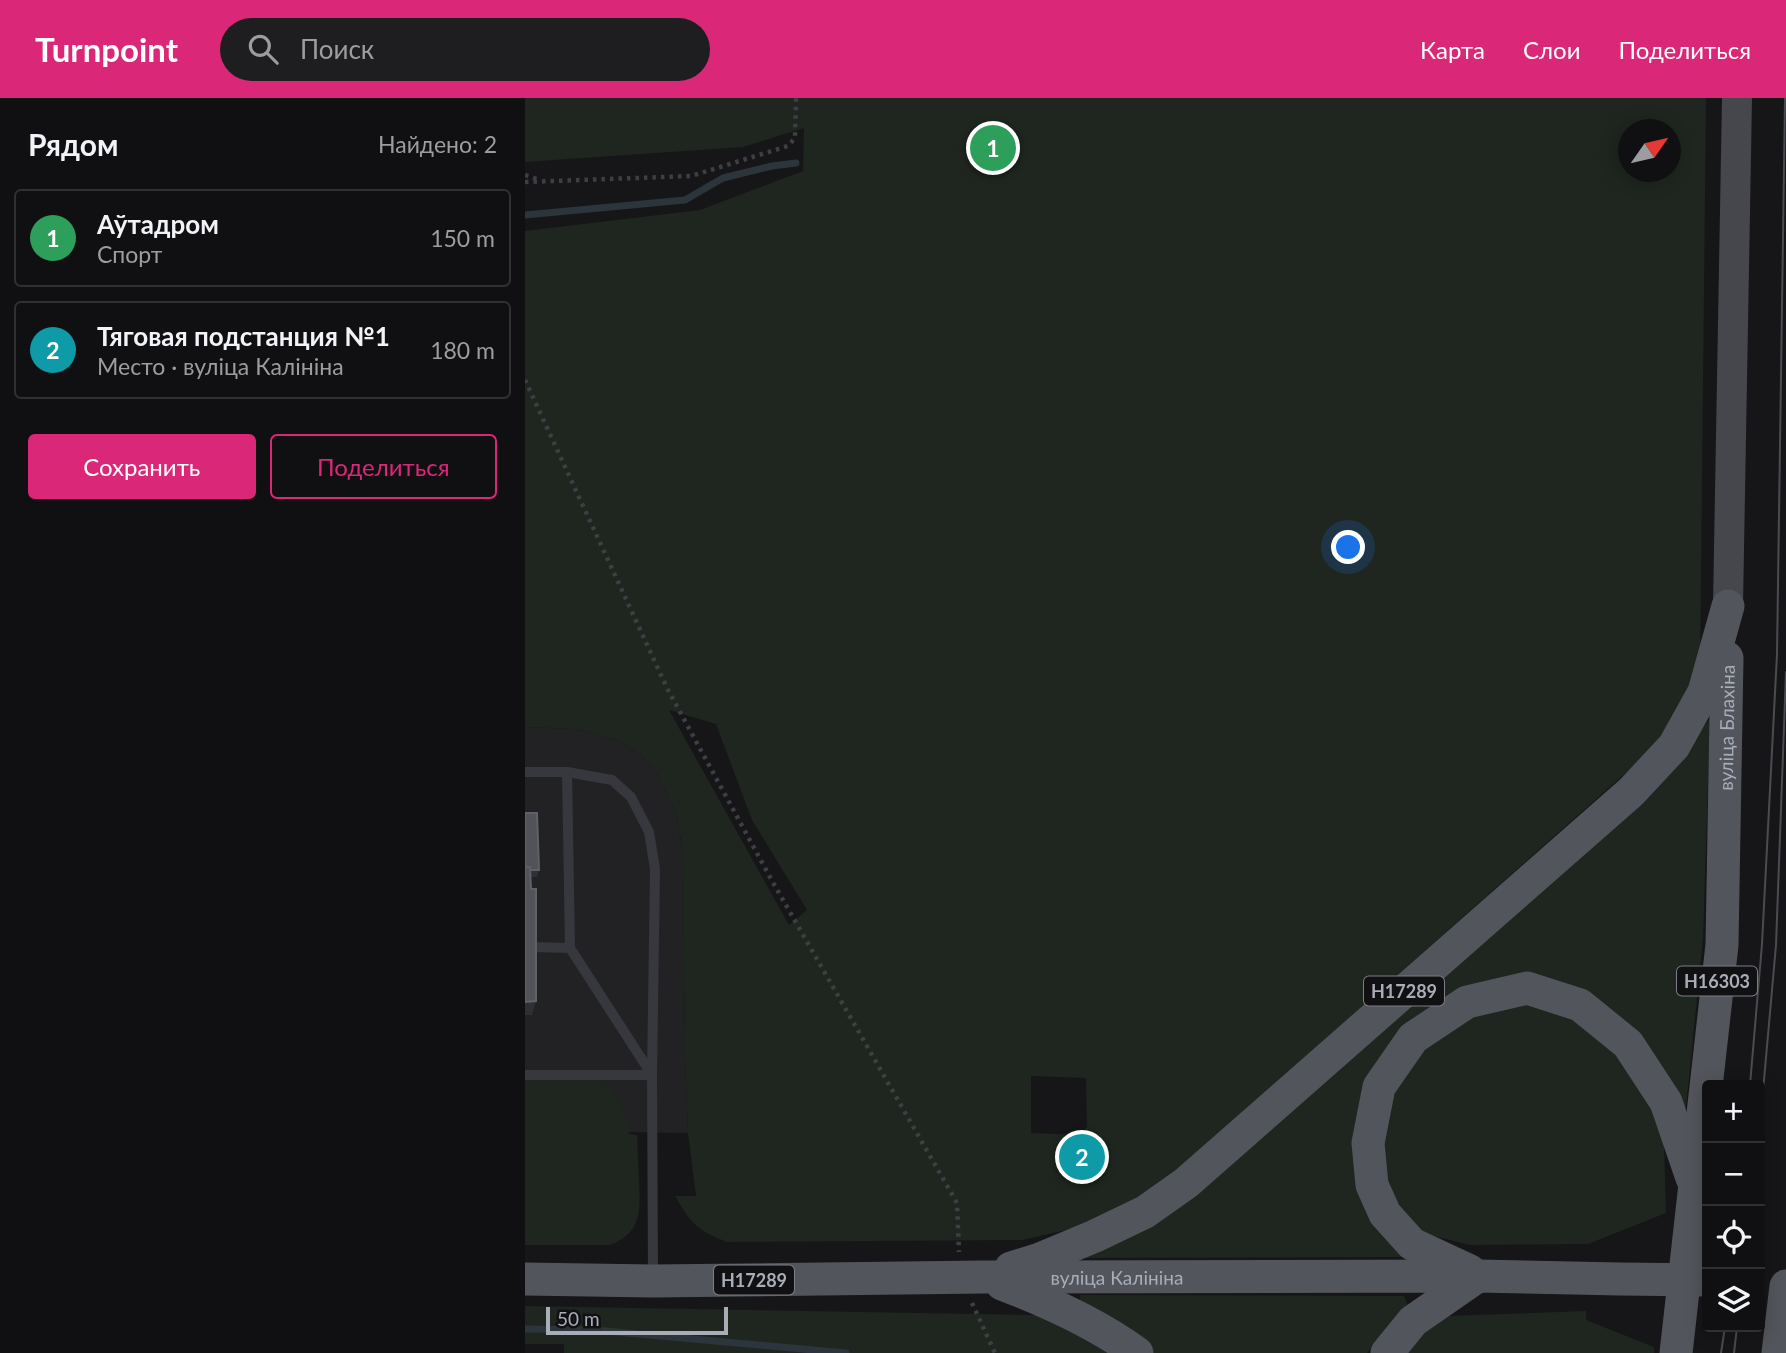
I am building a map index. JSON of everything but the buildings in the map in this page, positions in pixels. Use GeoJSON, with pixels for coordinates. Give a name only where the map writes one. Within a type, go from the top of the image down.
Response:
{"type":"FeatureCollection","features":[{"type":"Feature","properties":{"kind":"main road","name":"вуліца Блахіна"},"geometry":{"type":"LineString","coordinates":[[1676,1353],[1721,945],[1737,98]]}},
{"type":"Feature","properties":{"kind":"main road","name":"Н17289"},"geometry":{"type":"LineString","coordinates":[[972,1277],[1040,1258],[1095,1237],[1145,1212],[1186,1183],[1631,792],[1674,746],[1705,692],[1728,606]]}},
{"type":"Feature","properties":{"kind":"main road","name":"Н17289"},"geometry":{"type":"LineString","coordinates":[[1478,1276],[1412,1244],[1385,1213],[1372,1185],[1368,1143],[1379,1087],[1413,1038],[1467,1002],[1527,988],[1580,1005],[1590,1013],[1628,1044],[1666,1102],[1694,1186]]}},
{"type":"Feature","properties":{"kind":"main road","name":"вуліца Калініна"},"geometry":{"type":"LineString","coordinates":[[525,1279],[653,1281],[1478,1276],[1702,1280]]}},
{"type":"Feature","properties":{"kind":"main road"},"geometry":{"type":"LineString","coordinates":[[1387,1353],[1413,1321],[1478,1276]]}},
{"type":"Feature","properties":{"kind":"main road","name":"Н17289"},"geometry":{"type":"LineString","coordinates":[[972,1277],[1045,1301],[1088,1322],[1137,1353]]}},
{"type":"Feature","properties":{"kind":"main road"},"geometry":{"type":"LineString","coordinates":[[1765,1280],[1786,1280]]}},
{"type":"Feature","properties":{"kind":"main road"},"geometry":{"type":"LineString","coordinates":[[1777,1353],[1786,1286]]}},
{"type":"Feature","properties":{"kind":"lane"},"geometry":{"type":"LineString","coordinates":[[525,772],[567,772],[612,780],[631,797],[649,832],[655,869],[653,1281]]}},
{"type":"Feature","properties":{"kind":"lane"},"geometry":{"type":"LineString","coordinates":[[567,772],[570,947],[652,1075]]}},
{"type":"Feature","properties":{"kind":"lane"},"geometry":{"type":"LineString","coordinates":[[531,947],[570,947]]}},
{"type":"Feature","properties":{"kind":"lane"},"geometry":{"type":"LineString","coordinates":[[525,1075],[652,1075]]}},
{"type":"Feature","properties":{"kind":"path"},"geometry":{"type":"LineString","coordinates":[[525,183],[691,176],[788,146],[795,138],[796,98]]}},
{"type":"Feature","properties":{"kind":"path"},"geometry":{"type":"LineString","coordinates":[[525,175],[541,181]]}},
{"type":"Feature","properties":{"kind":"path"},"geometry":{"type":"LineString","coordinates":[[525,380],[667,688],[771,879],[957,1203],[972,1277],[995,1353]]}},
{"type":"Feature","properties":{"kind":"shaded area"},"geometry":{"type":"Polygon","coordinates":[[[525,98],[1706,98],[1700,675],[1664,739],[1176,1171],[1135,1200],[1088,1225],[1022,1240],[727,1242],[696,1225],[675,1196],[696,1196],[688,1133],[685,1056],[683,853],[676,813],[658,775],[642,755],[617,740],[576,729],[525,727],[525,231],[700,210],[803,171],[804,128],[743,147],[525,162],[525,98]],[[669,710],[789,925],[807,910],[752,820],[716,724],[669,710]],[[1031,1076],[1031,1133],[1082,1135],[1087,1126],[1086,1078],[1031,1076]]]}},
{"type":"Feature","properties":{"kind":"shaded area"},"geometry":{"type":"Polygon","coordinates":[[[1710,718],[1703,939],[1686,1108],[1526,974],[1368,1086],[1402,1257],[1077,1258],[1682,758],[1710,718]]]}},
{"type":"Feature","properties":{"kind":"shaded area"},"geometry":{"type":"Polygon","coordinates":[[[525,727],[576,729],[617,740],[642,755],[658,775],[676,813],[683,853],[688,1133],[626,1132],[525,1124],[525,727]]]}},
{"type":"Feature","properties":{"kind":"shaded area"},"geometry":{"type":"Polygon","coordinates":[[[1526,1004],[1574,1014],[1621,1053],[1655,1108],[1664,1145],[1666,1213],[1588,1244],[1470,1245],[1421,1233],[1396,1207],[1383,1182],[1379,1146],[1391,1093],[1423,1046],[1473,1014],[1526,1004]]]}},
{"type":"Feature","properties":{"kind":"shaded area"},"geometry":{"type":"Polygon","coordinates":[[[525,1070],[597,1078],[610,1087],[620,1102],[629,1134],[637,1135],[640,1201],[634,1227],[621,1240],[610,1245],[525,1245],[525,1070]]]}},
{"type":"Feature","properties":{"kind":"shaded area"},"geometry":{"type":"Polygon","coordinates":[[[1080,1295],[1404,1296],[1408,1306],[1367,1353],[1154,1353],[1080,1304],[1080,1295]]]}},
{"type":"Feature","properties":{"kind":"shaded area"},"geometry":{"type":"Polygon","coordinates":[[[525,1306],[1037,1315],[1113,1353],[564,1353],[564,1344],[525,1344],[525,1306]]]}},
{"type":"Feature","properties":{"kind":"shaded area"},"geometry":{"type":"Polygon","coordinates":[[[1586,1311],[1586,1320],[1654,1347],[1654,1353],[1403,1353],[1421,1330],[1447,1316],[1586,1311]]]}},
{"type":"Feature","properties":{"kind":"waterway"},"geometry":{"type":"LineString","coordinates":[[525,215],[685,200],[723,178],[796,163]]}},
{"type":"Feature","properties":{"kind":"waterway"},"geometry":{"type":"LineString","coordinates":[[525,1329],[594,1330],[846,1353]]}},
{"type":"Feature","properties":{"kind":"tram line"},"geometry":{"type":"LineString","coordinates":[[1750,1080],[1762,944],[1777,654],[1785,98]]}},
{"type":"Feature","properties":{"kind":"tram line"},"geometry":{"type":"LineString","coordinates":[[1764,1080],[1776,945],[1786,672]]}},
{"type":"Feature","properties":{"kind":"tram line"},"geometry":{"type":"LineString","coordinates":[[1721,1353],[1724,1332]]}},
{"type":"Feature","properties":{"kind":"tram line"},"geometry":{"type":"LineString","coordinates":[[1734,1353],[1736,1332]]}},
{"type":"Feature","properties":{"kind":"place","name":"Аўтадром"},"geometry":{"type":"Point","coordinates":[993,148]}},
{"type":"Feature","properties":{"kind":"place","name":"Тяговая подстанция №1"},"geometry":{"type":"Point","coordinates":[1082,1157]}}]}
